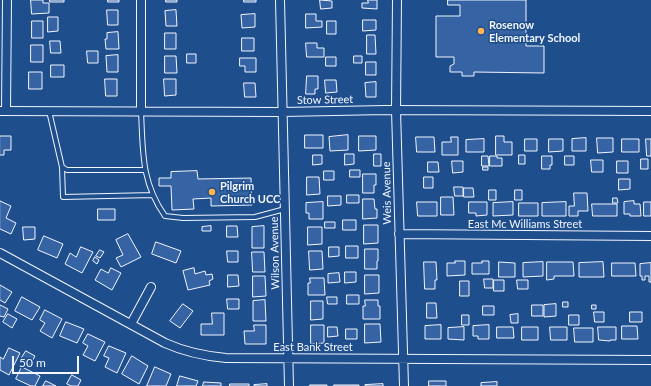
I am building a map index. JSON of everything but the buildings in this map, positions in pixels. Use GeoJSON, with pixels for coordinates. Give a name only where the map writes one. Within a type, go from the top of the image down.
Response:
{"type":"FeatureCollection","features":[{"type":"Feature","properties":{"kind":"street"},"geometry":{"type":"LineString","coordinates":[[3,111],[7,0]]}},
{"type":"Feature","properties":{"kind":"street"},"geometry":{"type":"LineString","coordinates":[[140,112],[141,0]]}},
{"type":"Feature","properties":{"kind":"street","name":"Wilson Avenue"},"geometry":{"type":"LineString","coordinates":[[280,0],[289,386]]}},
{"type":"Feature","properties":{"kind":"street","name":"Weis Avenue"},"geometry":{"type":"LineString","coordinates":[[397,0],[396,110],[402,359],[404,386]]}},
{"type":"Feature","properties":{"kind":"street","name":"Stow Street"},"geometry":{"type":"LineString","coordinates":[[3,111],[651,111]]}},
{"type":"Feature","properties":{"kind":"street","name":"East Mc Williams Street"},"geometry":{"type":"LineString","coordinates":[[399,234],[651,236]]}},
{"type":"Feature","properties":{"kind":"street","name":"East Bank Street"},"geometry":{"type":"LineString","coordinates":[[0,253],[174,347],[199,355],[220,358],[651,360]]}},
{"type":"Feature","properties":{"kind":"street"},"geometry":{"type":"LineString","coordinates":[[131,324],[151,288]]}},
{"type":"Feature","properties":{"kind":"lane"},"geometry":{"type":"LineString","coordinates":[[49,111],[62,167],[63,197],[152,195]]}},
{"type":"Feature","properties":{"kind":"lane"},"geometry":{"type":"LineString","coordinates":[[140,112],[145,170],[148,183],[152,195],[165,216],[183,218],[255,217],[284,209]]}},
{"type":"Feature","properties":{"kind":"lane"},"geometry":{"type":"LineString","coordinates":[[62,167],[67,170],[145,170]]}},
{"type":"Feature","properties":{"kind":"place","name":"Rosenow Elementary School"},"geometry":{"type":"Point","coordinates":[481,31]}},
{"type":"Feature","properties":{"kind":"place","name":"Pilgrim Church UCC"},"geometry":{"type":"Point","coordinates":[212,192]}}]}
